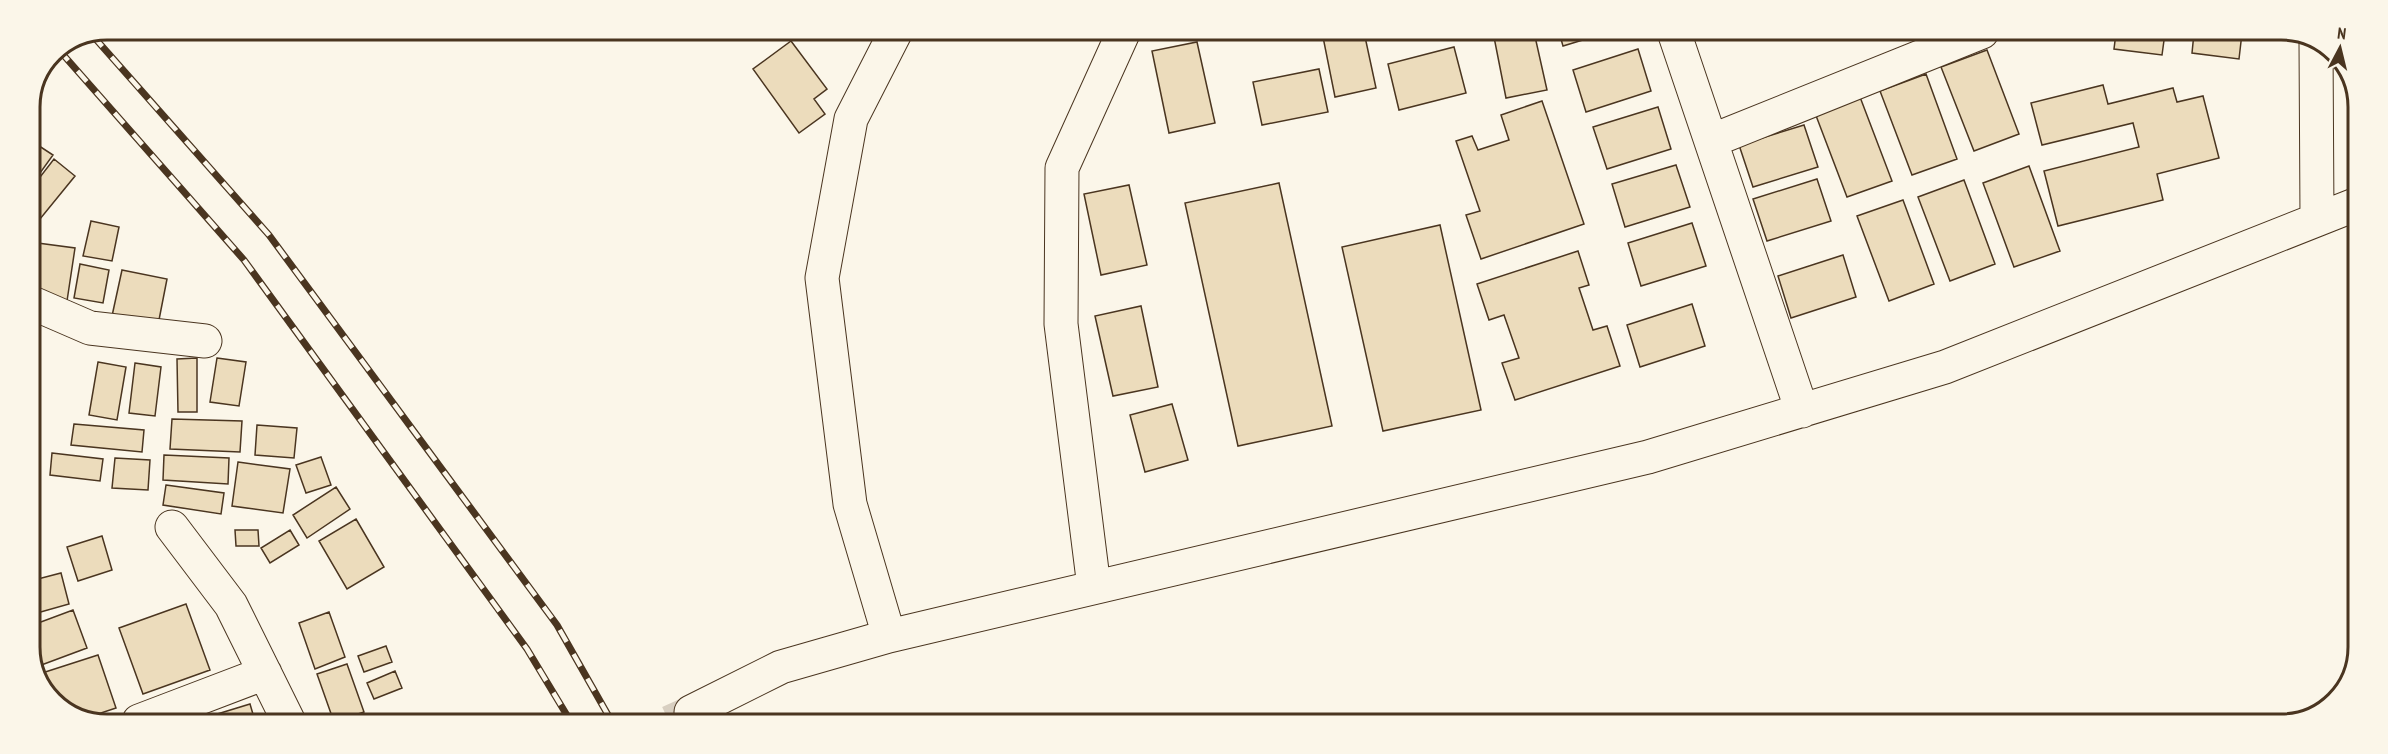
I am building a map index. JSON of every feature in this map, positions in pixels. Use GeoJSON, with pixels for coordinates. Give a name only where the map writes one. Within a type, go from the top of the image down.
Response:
{"type":"FeatureCollection","features":[{"type":"Feature","properties":{"kind":"street"},"geometry":{"type":"LineString","coordinates":[[889,636],[850,504],[822,278],[851,119],[891,40]]}},
{"type":"Feature","properties":{"kind":"street"},"geometry":{"type":"LineString","coordinates":[[1094,587],[1061,324],[1062,168],[1120,40]]}},
{"type":"Feature","properties":{"kind":"street"},"geometry":{"type":"LineString","coordinates":[[1677,40],[1802,411]]}},
{"type":"Feature","properties":{"kind":"street"},"geometry":{"type":"LineString","coordinates":[[1711,141],[1962,40]]}},
{"type":"Feature","properties":{"kind":"street"},"geometry":{"type":"LineString","coordinates":[[2316,78],[2317,219]]}},
{"type":"Feature","properties":{"kind":"street"},"geometry":{"type":"LineString","coordinates":[[691,712],[781,667],[889,636],[1648,457],[1802,411],[1945,367],[2347,208]]}},
{"type":"Feature","properties":{"kind":"street"},"geometry":{"type":"LineString","coordinates":[[40,306],[90,328],[206,341]]}},
{"type":"Feature","properties":{"kind":"street"},"geometry":{"type":"LineString","coordinates":[[172,527],[231,605],[285,714]]}},
{"type":"Feature","properties":{"kind":"street"},"geometry":{"type":"LineString","coordinates":[[157,714],[265,673]]}},
{"type":"Feature","properties":{"kind":"building"},"geometry":{"type":"Polygon","coordinates":[[[1324,40],[1366,40],[1376,88],[1335,97],[1324,40]]]}},
{"type":"Feature","properties":{"kind":"building"},"geometry":{"type":"Polygon","coordinates":[[[1495,40],[1536,40],[1547,90],[1506,98],[1495,40]]]}},
{"type":"Feature","properties":{"kind":"building"},"geometry":{"type":"Polygon","coordinates":[[[1561,40],[1583,40],[1563,46],[1561,40]]]}},
{"type":"Feature","properties":{"kind":"building"},"geometry":{"type":"Polygon","coordinates":[[[2115,40],[2164,40],[2162,55],[2114,49],[2115,40]]]}},
{"type":"Feature","properties":{"kind":"building"},"geometry":{"type":"Polygon","coordinates":[[[2193,40],[2241,40],[2239,59],[2192,53],[2193,40]]]}},
{"type":"Feature","properties":{"kind":"building"},"geometry":{"type":"Polygon","coordinates":[[[791,41],[827,89],[814,99],[825,114],[799,133],[753,69],[791,41]]]}},
{"type":"Feature","properties":{"kind":"building"},"geometry":{"type":"Polygon","coordinates":[[[1197,42],[1215,123],[1169,133],[1152,51],[1197,42]]]}},
{"type":"Feature","properties":{"kind":"building"},"geometry":{"type":"Polygon","coordinates":[[[1454,47],[1466,93],[1399,110],[1388,64],[1454,47]]]}},
{"type":"Feature","properties":{"kind":"building"},"geometry":{"type":"Polygon","coordinates":[[[1638,49],[1651,91],[1586,112],[1573,70],[1638,49]]]}},
{"type":"Feature","properties":{"kind":"building"},"geometry":{"type":"Polygon","coordinates":[[[1987,50],[2019,134],[1974,151],[1941,67],[1987,50]]]}},
{"type":"Feature","properties":{"kind":"building"},"geometry":{"type":"Polygon","coordinates":[[[1319,69],[1328,112],[1262,125],[1253,82],[1319,69]]]}},
{"type":"Feature","properties":{"kind":"building"},"geometry":{"type":"Polygon","coordinates":[[[1926,74],[1957,159],[1912,175],[1880,91],[1926,74]]]}},
{"type":"Feature","properties":{"kind":"building"},"geometry":{"type":"Polygon","coordinates":[[[2103,85],[2108,104],[2173,88],[2177,102],[2203,96],[2219,158],[2157,174],[2163,200],[2058,226],[2044,171],[2139,147],[2133,123],[2042,145],[2031,103],[2103,85]]]}},
{"type":"Feature","properties":{"kind":"building"},"geometry":{"type":"Polygon","coordinates":[[[1860,97],[1892,181],[1847,197],[1815,113],[1860,97]]]}},
{"type":"Feature","properties":{"kind":"building"},"geometry":{"type":"Polygon","coordinates":[[[1542,101],[1584,224],[1481,259],[1466,215],[1480,211],[1456,141],[1472,136],[1478,150],[1509,140],[1501,115],[1542,101]]]}},
{"type":"Feature","properties":{"kind":"building"},"geometry":{"type":"Polygon","coordinates":[[[1658,107],[1671,149],[1607,169],[1593,127],[1658,107]]]}},
{"type":"Feature","properties":{"kind":"building"},"geometry":{"type":"Polygon","coordinates":[[[1804,125],[1818,167],[1753,187],[1739,145],[1804,125]]]}},
{"type":"Feature","properties":{"kind":"building"},"geometry":{"type":"Polygon","coordinates":[[[40,147],[53,155],[40,173],[40,147]]]}},
{"type":"Feature","properties":{"kind":"building"},"geometry":{"type":"Polygon","coordinates":[[[54,159],[75,176],[40,219],[40,177],[54,159]]]}},
{"type":"Feature","properties":{"kind":"building"},"geometry":{"type":"Polygon","coordinates":[[[1676,165],[1690,207],[1625,227],[1612,184],[1676,165]]]}},
{"type":"Feature","properties":{"kind":"building"},"geometry":{"type":"Polygon","coordinates":[[[2029,166],[2060,251],[2014,267],[1983,183],[2029,166]]]}},
{"type":"Feature","properties":{"kind":"building"},"geometry":{"type":"Polygon","coordinates":[[[1817,179],[1831,221],[1767,241],[1753,199],[1817,179]]]}},
{"type":"Feature","properties":{"kind":"building"},"geometry":{"type":"Polygon","coordinates":[[[1964,180],[1995,264],[1950,281],[1918,197],[1964,180]]]}},
{"type":"Feature","properties":{"kind":"building"},"geometry":{"type":"Polygon","coordinates":[[[1279,183],[1332,426],[1238,446],[1185,203],[1279,183]]]}},
{"type":"Feature","properties":{"kind":"building"},"geometry":{"type":"Polygon","coordinates":[[[1129,185],[1147,265],[1101,275],[1084,194],[1129,185]]]}},
{"type":"Feature","properties":{"kind":"building"},"geometry":{"type":"Polygon","coordinates":[[[1903,200],[1934,284],[1889,301],[1857,216],[1903,200]]]}},
{"type":"Feature","properties":{"kind":"building"},"geometry":{"type":"Polygon","coordinates":[[[91,221],[119,227],[112,261],[83,256],[91,221]]]}},
{"type":"Feature","properties":{"kind":"building"},"geometry":{"type":"Polygon","coordinates":[[[1692,223],[1706,266],[1641,286],[1628,243],[1692,223]]]}},
{"type":"Feature","properties":{"kind":"building"},"geometry":{"type":"Polygon","coordinates":[[[1440,225],[1481,410],[1383,431],[1342,247],[1440,225]]]}},
{"type":"Feature","properties":{"kind":"building"},"geometry":{"type":"Polygon","coordinates":[[[40,243],[75,248],[67,301],[40,297],[40,243]]]}},
{"type":"Feature","properties":{"kind":"building"},"geometry":{"type":"Polygon","coordinates":[[[1578,251],[1589,285],[1579,288],[1593,330],[1607,326],[1620,366],[1515,400],[1502,363],[1519,358],[1504,315],[1489,320],[1477,284],[1578,251]]]}},
{"type":"Feature","properties":{"kind":"building"},"geometry":{"type":"Polygon","coordinates":[[[1843,255],[1856,297],[1791,318],[1778,276],[1843,255]]]}},
{"type":"Feature","properties":{"kind":"building"},"geometry":{"type":"Polygon","coordinates":[[[80,264],[109,270],[103,303],[74,298],[80,264]]]}},
{"type":"Feature","properties":{"kind":"building"},"geometry":{"type":"Polygon","coordinates":[[[122,270],[167,279],[158,325],[112,316],[122,270]]]}},
{"type":"Feature","properties":{"kind":"building"},"geometry":{"type":"Polygon","coordinates":[[[1692,304],[1705,346],[1640,367],[1627,325],[1692,304]]]}},
{"type":"Feature","properties":{"kind":"building"},"geometry":{"type":"Polygon","coordinates":[[[1141,306],[1158,387],[1113,396],[1095,316],[1141,306]]]}},
{"type":"Feature","properties":{"kind":"building"},"geometry":{"type":"Polygon","coordinates":[[[197,358],[197,412],[178,412],[177,359],[197,358]]]}},
{"type":"Feature","properties":{"kind":"building"},"geometry":{"type":"Polygon","coordinates":[[[217,358],[246,362],[239,406],[210,402],[217,358]]]}},
{"type":"Feature","properties":{"kind":"building"},"geometry":{"type":"Polygon","coordinates":[[[98,362],[126,367],[117,420],[89,415],[98,362]]]}},
{"type":"Feature","properties":{"kind":"building"},"geometry":{"type":"Polygon","coordinates":[[[135,363],[161,367],[155,416],[129,413],[135,363]]]}},
{"type":"Feature","properties":{"kind":"building"},"geometry":{"type":"Polygon","coordinates":[[[1172,404],[1188,460],[1145,472],[1130,415],[1172,404]]]}},
{"type":"Feature","properties":{"kind":"building"},"geometry":{"type":"Polygon","coordinates":[[[172,419],[242,421],[240,452],[170,449],[172,419]]]}},
{"type":"Feature","properties":{"kind":"building"},"geometry":{"type":"Polygon","coordinates":[[[74,424],[144,430],[142,452],[71,445],[74,424]]]}},
{"type":"Feature","properties":{"kind":"building"},"geometry":{"type":"Polygon","coordinates":[[[257,425],[297,428],[294,458],[255,455],[257,425]]]}},
{"type":"Feature","properties":{"kind":"building"},"geometry":{"type":"Polygon","coordinates":[[[52,453],[103,459],[100,481],[50,475],[52,453]]]}},
{"type":"Feature","properties":{"kind":"building"},"geometry":{"type":"Polygon","coordinates":[[[164,455],[229,458],[228,484],[163,480],[164,455]]]}},
{"type":"Feature","properties":{"kind":"building"},"geometry":{"type":"Polygon","coordinates":[[[321,457],[331,485],[306,493],[296,465],[321,457]]]}},
{"type":"Feature","properties":{"kind":"building"},"geometry":{"type":"Polygon","coordinates":[[[115,458],[150,460],[148,490],[112,488],[115,458]]]}},
{"type":"Feature","properties":{"kind":"building"},"geometry":{"type":"Polygon","coordinates":[[[238,462],[290,469],[283,513],[232,506],[238,462]]]}},
{"type":"Feature","properties":{"kind":"building"},"geometry":{"type":"Polygon","coordinates":[[[166,485],[224,493],[221,514],[163,505],[166,485]]]}},
{"type":"Feature","properties":{"kind":"building"},"geometry":{"type":"Polygon","coordinates":[[[336,487],[350,509],[307,538],[293,515],[336,487]]]}},
{"type":"Feature","properties":{"kind":"building"},"geometry":{"type":"Polygon","coordinates":[[[356,519],[384,567],[347,589],[319,541],[356,519]]]}},
{"type":"Feature","properties":{"kind":"building"},"geometry":{"type":"Polygon","coordinates":[[[235,530],[258,530],[259,546],[236,546],[235,530]]]}},
{"type":"Feature","properties":{"kind":"building"},"geometry":{"type":"Polygon","coordinates":[[[290,530],[299,545],[270,563],[261,548],[290,530]]]}},
{"type":"Feature","properties":{"kind":"building"},"geometry":{"type":"Polygon","coordinates":[[[102,536],[112,570],[78,581],[67,547],[102,536]]]}},
{"type":"Feature","properties":{"kind":"building"},"geometry":{"type":"Polygon","coordinates":[[[61,573],[69,604],[41,612],[41,578],[61,573]]]}},
{"type":"Feature","properties":{"kind":"building"},"geometry":{"type":"Polygon","coordinates":[[[186,604],[210,670],[143,694],[119,628],[186,604]]]}},
{"type":"Feature","properties":{"kind":"building"},"geometry":{"type":"Polygon","coordinates":[[[73,610],[87,648],[44,664],[41,622],[73,610]]]}},
{"type":"Feature","properties":{"kind":"building"},"geometry":{"type":"Polygon","coordinates":[[[329,612],[345,657],[315,669],[299,623],[329,612]]]}},
{"type":"Feature","properties":{"kind":"building"},"geometry":{"type":"Polygon","coordinates":[[[386,646],[392,662],[364,672],[358,656],[386,646]]]}},
{"type":"Feature","properties":{"kind":"building"},"geometry":{"type":"Polygon","coordinates":[[[98,655],[116,708],[99,713],[70,702],[54,687],[46,672],[98,655]]]}},
{"type":"Feature","properties":{"kind":"building"},"geometry":{"type":"Polygon","coordinates":[[[347,664],[364,712],[331,714],[317,674],[347,664]]]}},
{"type":"Feature","properties":{"kind":"building"},"geometry":{"type":"Polygon","coordinates":[[[395,671],[402,688],[374,699],[367,683],[395,671]]]}},
{"type":"Feature","properties":{"kind":"building"},"geometry":{"type":"Polygon","coordinates":[[[250,704],[253,714],[217,714],[250,704]]]}},
{"type":"Feature","properties":{"kind":"tunnel"},"geometry":{"type":"LineString","coordinates":[[687,714],[691,712]]}},
{"type":"Feature","properties":{"kind":"railway"},"geometry":{"type":"LineString","coordinates":[[98,42],[269,235],[557,625],[607,714]]}},
{"type":"Feature","properties":{"kind":"railway"},"geometry":{"type":"LineString","coordinates":[[65,56],[244,260],[527,649],[566,714]]}}]}
